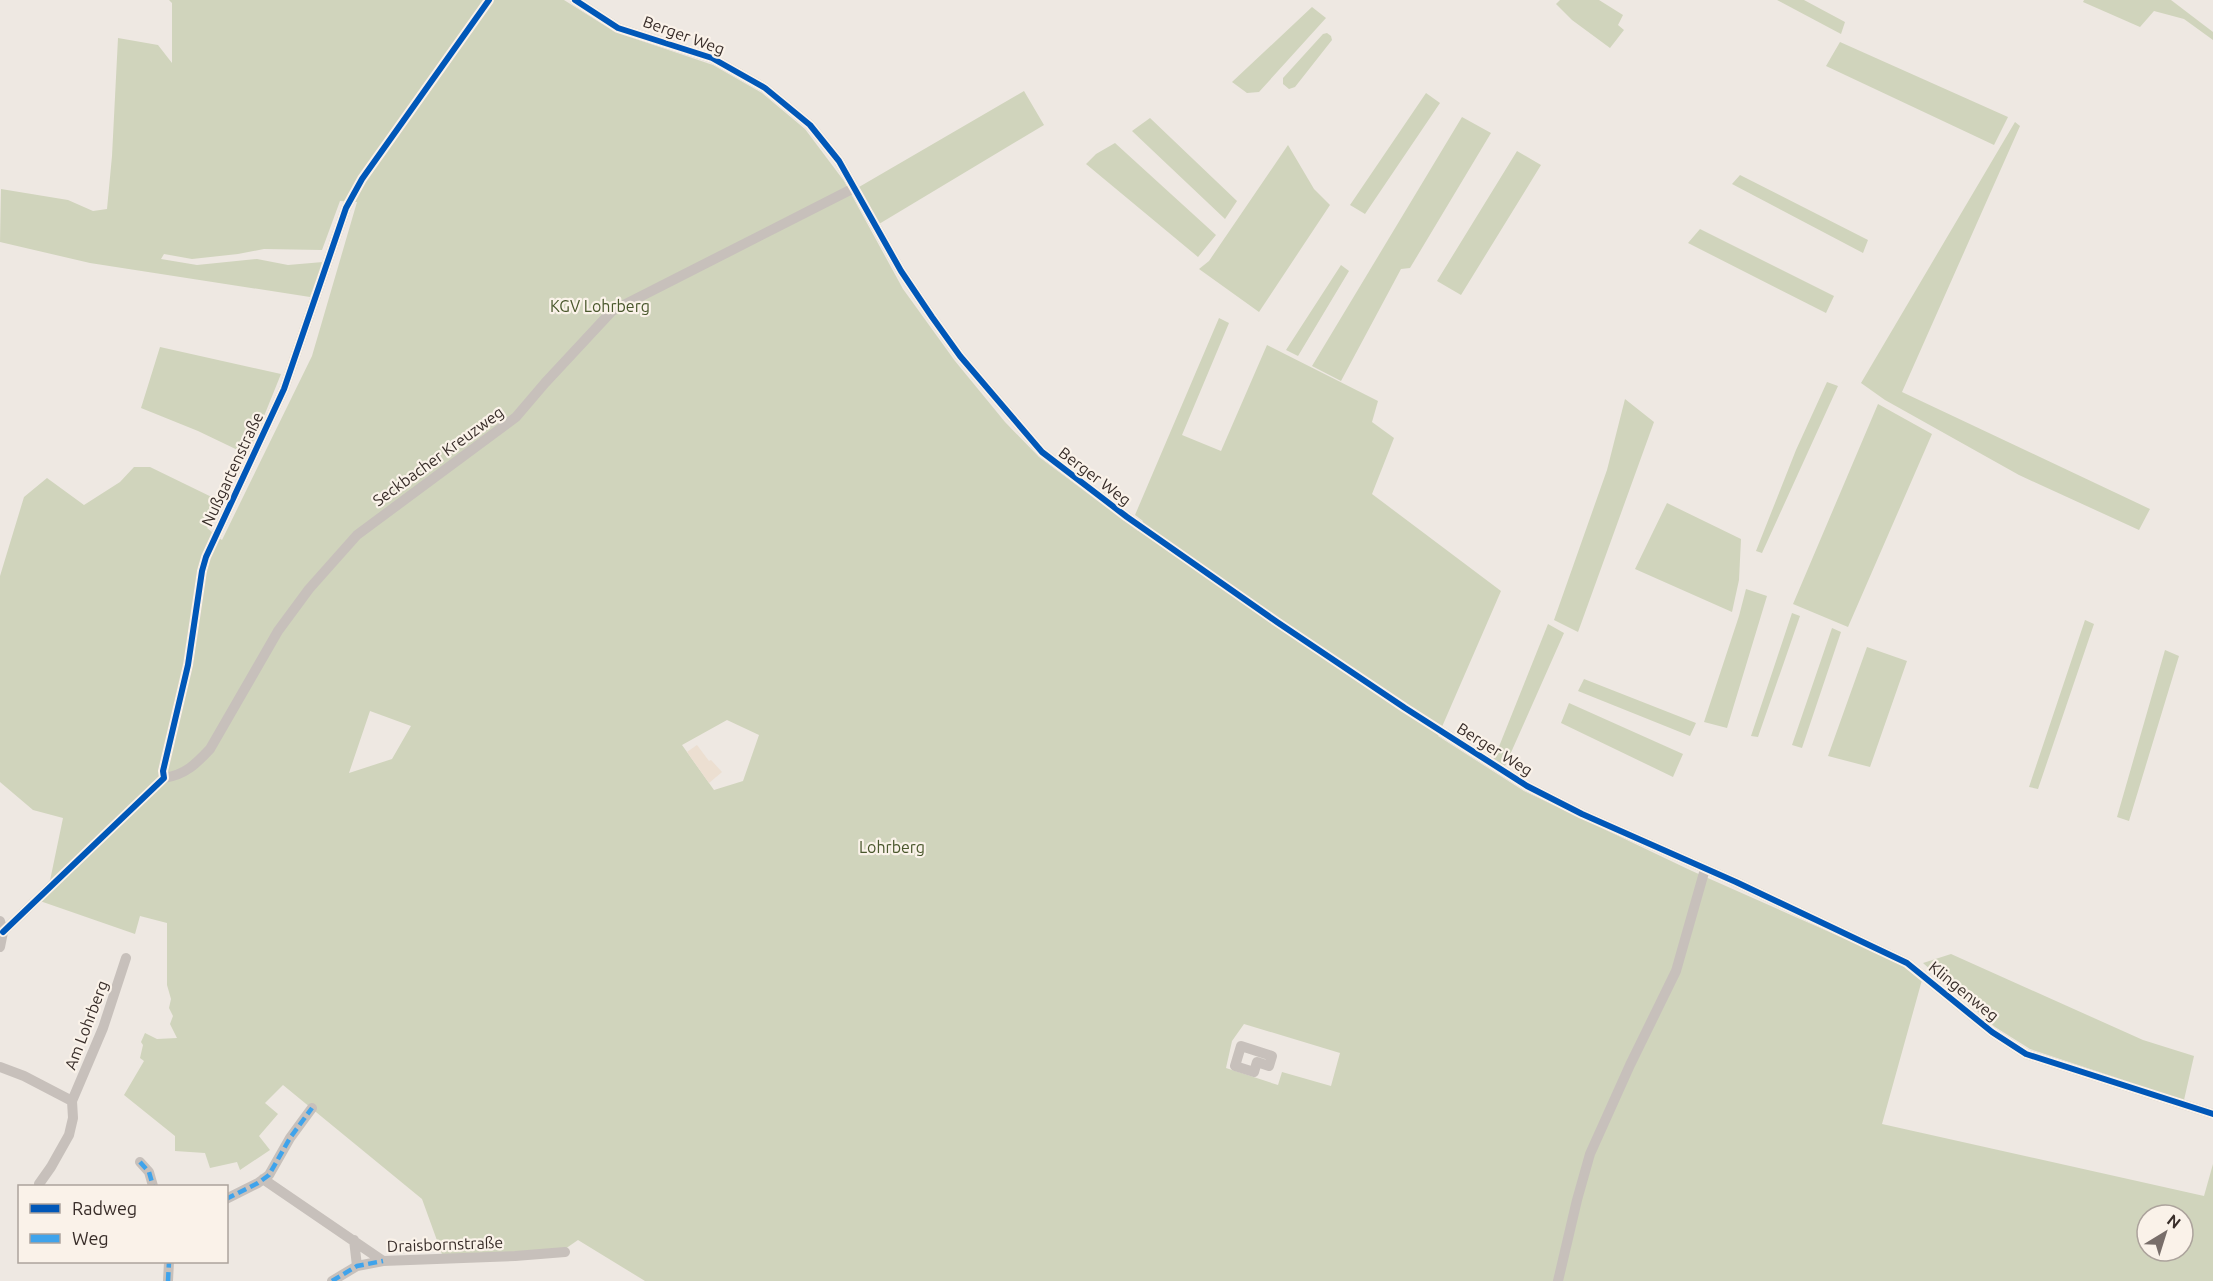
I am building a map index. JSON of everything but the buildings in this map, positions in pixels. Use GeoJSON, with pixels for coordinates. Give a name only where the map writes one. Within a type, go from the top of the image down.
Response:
{"type":"FeatureCollection","features":[{"type":"Feature","properties":{"kind":"street","name":"Nußgartenstraße"},"geometry":{"type":"LineString","coordinates":[[164,778],[163,771],[188,665],[202,571],[284,389],[346,208],[362,179],[489,0]]}},
{"type":"Feature","properties":{"kind":"street","name":"Berger Weg"},"geometry":{"type":"LineString","coordinates":[[575,0],[618,28],[712,58],[765,88],[810,125],[839,161],[902,271],[960,356],[1042,452],[1065,471],[1287,628],[1518,780],[1582,814],[1705,869]]}},
{"type":"Feature","properties":{"kind":"street","name":"Seckbacher Kreuzweg"},"geometry":{"type":"LineString","coordinates":[[164,778],[183,773],[195,765],[210,749],[278,631],[309,589],[357,535],[516,417],[612,311],[854,188]]}},
{"type":"Feature","properties":{"kind":"street"},"geometry":{"type":"LineString","coordinates":[[0,947],[2,927],[164,778]]}},
{"type":"Feature","properties":{"kind":"street"},"geometry":{"type":"LineString","coordinates":[[1558,1281],[1590,1154],[1676,971],[1705,869]]}},
{"type":"Feature","properties":{"kind":"street","name":"Klingenweg"},"geometry":{"type":"LineString","coordinates":[[1705,869],[1907,963],[1992,1032],[2026,1054],[2213,1114]]}},
{"type":"Feature","properties":{"kind":"street","name":"Am Lohrberg"},"geometry":{"type":"LineString","coordinates":[[39,1184],[69,1135],[73,1118],[72,1101],[103,1028],[126,958]]}},
{"type":"Feature","properties":{"kind":"street"},"geometry":{"type":"LineString","coordinates":[[0,1067],[24,1076],[72,1101]]}},
{"type":"Feature","properties":{"kind":"street"},"geometry":{"type":"LineString","coordinates":[[228,1198],[263,1179],[273,1168],[290,1138],[312,1108]]}},
{"type":"Feature","properties":{"kind":"street"},"geometry":{"type":"LineString","coordinates":[[140,1162],[148,1172],[153,1185]]}},
{"type":"Feature","properties":{"kind":"street"},"geometry":{"type":"LineString","coordinates":[[263,1179],[383,1261]]}},
{"type":"Feature","properties":{"kind":"street"},"geometry":{"type":"LineString","coordinates":[[354,1240],[357,1266]]}},
{"type":"Feature","properties":{"kind":"street","name":"Draisbornstraße"},"geometry":{"type":"LineString","coordinates":[[334,1281],[357,1266],[383,1261],[565,1252]]}},
{"type":"Feature","properties":{"kind":"street"},"geometry":{"type":"LineString","coordinates":[[168,1281],[169,1263]]}},
{"type":"Feature","properties":{"kind":"green space","name":"KGV Lohrberg"},"geometry":{"type":"Polygon","coordinates":[[[169,0],[564,0],[615,32],[713,65],[762,93],[805,129],[844,181],[903,289],[955,361],[1005,422],[1039,457],[1138,531],[1143,521],[1135,515],[1219,318],[1229,323],[1182,435],[1221,451],[1267,345],[1378,401],[1372,422],[1394,438],[1372,494],[1501,591],[1438,736],[1524,791],[1692,871],[1904,965],[1922,980],[1882,1124],[2204,1196],[2213,1164],[2213,1281],[645,1281],[578,1240],[565,1249],[443,1257],[422,1199],[283,1085],[265,1103],[278,1114],[259,1136],[270,1150],[240,1170],[237,1162],[210,1168],[205,1153],[175,1151],[175,1136],[124,1095],[144,1061],[140,1058],[143,1045],[141,1042],[145,1033],[157,1039],[177,1038],[170,1024],[173,1016],[169,1008],[171,999],[167,985],[167,923],[140,916],[135,934],[40,901],[47,895],[63,818],[33,810],[0,782],[0,576],[24,497],[47,478],[84,505],[120,482],[134,467],[150,467],[224,503],[207,528],[222,540],[312,356],[357,202],[340,201],[322,250],[264,249],[192,259],[164,254],[161,259],[197,265],[257,259],[288,265],[323,262],[310,297],[90,263],[0,242],[1,189],[68,200],[93,211],[107,209],[118,38],[158,45],[172,63],[172,3],[169,0]],[[370,711],[349,773],[392,759],[411,726],[370,711]],[[727,720],[682,745],[714,790],[743,781],[759,735],[727,720]],[[1244,1024],[1232,1041],[1226,1068],[1278,1085],[1282,1072],[1331,1086],[1340,1053],[1244,1024]]]}},
{"type":"Feature","properties":{"kind":"green space"},"geometry":{"type":"Polygon","coordinates":[[[1560,0],[1599,0],[1623,15],[1618,25],[1624,30],[1610,48],[1572,20],[1556,4],[1560,0]]]}},
{"type":"Feature","properties":{"kind":"green space"},"geometry":{"type":"Polygon","coordinates":[[[1777,0],[1804,0],[1845,22],[1841,34],[1777,0]]]}},
{"type":"Feature","properties":{"kind":"green space"},"geometry":{"type":"Polygon","coordinates":[[[2084,0],[2171,0],[2213,32],[2213,40],[2184,19],[2154,11],[2140,27],[2083,2],[2084,0]]]}},
{"type":"Feature","properties":{"kind":"green space"},"geometry":{"type":"Polygon","coordinates":[[[1312,7],[1326,18],[1259,92],[1247,93],[1232,82],[1312,7]]]}},
{"type":"Feature","properties":{"kind":"green space"},"geometry":{"type":"Polygon","coordinates":[[[1327,33],[1332,40],[1295,87],[1289,89],[1283,84],[1283,78],[1323,34],[1327,33]]]}},
{"type":"Feature","properties":{"kind":"green space"},"geometry":{"type":"Polygon","coordinates":[[[1840,42],[2008,117],[1994,145],[1826,66],[1840,42]]]}},
{"type":"Feature","properties":{"kind":"green space"},"geometry":{"type":"Polygon","coordinates":[[[1024,91],[1044,125],[879,224],[859,187],[1024,91]]]}},
{"type":"Feature","properties":{"kind":"green space"},"geometry":{"type":"Polygon","coordinates":[[[1426,93],[1440,103],[1365,214],[1350,205],[1426,93]]]}},
{"type":"Feature","properties":{"kind":"green space"},"geometry":{"type":"Polygon","coordinates":[[[1462,117],[1491,133],[1410,268],[1401,269],[1341,381],[1312,366],[1462,117]]]}},
{"type":"Feature","properties":{"kind":"green space"},"geometry":{"type":"Polygon","coordinates":[[[1150,118],[1237,201],[1225,219],[1132,131],[1150,118]]]}},
{"type":"Feature","properties":{"kind":"green space"},"geometry":{"type":"Polygon","coordinates":[[[2015,122],[2020,126],[1902,392],[2150,509],[2139,530],[2019,475],[1885,400],[1861,383],[2015,122]]]}},
{"type":"Feature","properties":{"kind":"green space"},"geometry":{"type":"Polygon","coordinates":[[[1115,143],[1216,235],[1198,257],[1086,164],[1096,154],[1115,143]]]}},
{"type":"Feature","properties":{"kind":"green space"},"geometry":{"type":"Polygon","coordinates":[[[1288,145],[1314,189],[1330,205],[1259,312],[1199,269],[1209,261],[1288,145]]]}},
{"type":"Feature","properties":{"kind":"green space"},"geometry":{"type":"Polygon","coordinates":[[[1517,151],[1541,165],[1461,295],[1437,281],[1517,151]]]}},
{"type":"Feature","properties":{"kind":"green space"},"geometry":{"type":"Polygon","coordinates":[[[1740,175],[1868,240],[1863,253],[1732,184],[1740,175]]]}},
{"type":"Feature","properties":{"kind":"green space"},"geometry":{"type":"Polygon","coordinates":[[[1700,229],[1834,296],[1826,313],[1688,243],[1700,229]]]}},
{"type":"Feature","properties":{"kind":"green space"},"geometry":{"type":"Polygon","coordinates":[[[1341,265],[1349,271],[1298,356],[1286,350],[1341,265]]]}},
{"type":"Feature","properties":{"kind":"green space"},"geometry":{"type":"Polygon","coordinates":[[[160,347],[281,374],[256,436],[246,454],[198,431],[141,408],[160,347]]]}},
{"type":"Feature","properties":{"kind":"green space"},"geometry":{"type":"Polygon","coordinates":[[[1827,382],[1838,386],[1762,553],[1756,551],[1796,450],[1827,382]]]}},
{"type":"Feature","properties":{"kind":"green space"},"geometry":{"type":"Polygon","coordinates":[[[1625,399],[1654,422],[1578,632],[1554,620],[1607,470],[1625,399]]]}},
{"type":"Feature","properties":{"kind":"green space"},"geometry":{"type":"Polygon","coordinates":[[[1878,404],[1932,434],[1848,627],[1793,604],[1878,404]]]}},
{"type":"Feature","properties":{"kind":"green space"},"geometry":{"type":"Polygon","coordinates":[[[1667,503],[1741,539],[1739,580],[1732,612],[1635,569],[1667,503]]]}},
{"type":"Feature","properties":{"kind":"green space"},"geometry":{"type":"Polygon","coordinates":[[[1746,589],[1767,596],[1727,728],[1704,722],[1746,589]]]}},
{"type":"Feature","properties":{"kind":"green space"},"geometry":{"type":"Polygon","coordinates":[[[1792,613],[1800,616],[1758,737],[1751,736],[1792,613]]]}},
{"type":"Feature","properties":{"kind":"green space"},"geometry":{"type":"Polygon","coordinates":[[[2085,620],[2094,624],[2038,789],[2029,787],[2085,620]]]}},
{"type":"Feature","properties":{"kind":"green space"},"geometry":{"type":"Polygon","coordinates":[[[1548,624],[1564,633],[1505,766],[1494,759],[1548,624]]]}},
{"type":"Feature","properties":{"kind":"green space"},"geometry":{"type":"Polygon","coordinates":[[[1832,628],[1841,632],[1802,748],[1792,745],[1832,628]]]}},
{"type":"Feature","properties":{"kind":"green space"},"geometry":{"type":"Polygon","coordinates":[[[1867,647],[1907,661],[1870,767],[1828,756],[1867,647]]]}},
{"type":"Feature","properties":{"kind":"green space"},"geometry":{"type":"Polygon","coordinates":[[[2165,650],[2179,656],[2129,821],[2117,817],[2165,650]]]}},
{"type":"Feature","properties":{"kind":"green space"},"geometry":{"type":"Polygon","coordinates":[[[1584,679],[1696,723],[1690,736],[1578,691],[1584,679]]]}},
{"type":"Feature","properties":{"kind":"green space"},"geometry":{"type":"Polygon","coordinates":[[[1569,703],[1683,754],[1673,777],[1561,723],[1569,703]]]}},
{"type":"Feature","properties":{"kind":"green space"},"geometry":{"type":"Polygon","coordinates":[[[1951,954],[2143,1040],[2194,1056],[2184,1100],[2030,1049],[1995,1027],[1923,963],[1951,954]]]}},
{"type":"Feature","properties":{"kind":"shaded area"},"geometry":{"type":"Polygon","coordinates":[[[697,745],[709,761],[711,760],[722,772],[709,783],[687,752],[697,745]]]}},
{"type":"Feature","properties":{"kind":"marked path"},"geometry":{"type":"LineString","coordinates":[[228,1198],[269,1175],[290,1138],[312,1108]]}},
{"type":"Feature","properties":{"kind":"marked path"},"geometry":{"type":"LineString","coordinates":[[140,1162],[149,1172],[153,1185]]}},
{"type":"Feature","properties":{"kind":"marked path"},"geometry":{"type":"LineString","coordinates":[[332,1281],[357,1266],[383,1261]]}},
{"type":"Feature","properties":{"kind":"marked path"},"geometry":{"type":"LineString","coordinates":[[168,1281],[169,1263]]}},
{"type":"Feature","properties":{"kind":"cycle path"},"geometry":{"type":"LineString","coordinates":[[3,932],[164,778],[163,771],[188,665],[206,557],[284,389],[346,208],[362,179],[489,0]]}},
{"type":"Feature","properties":{"kind":"cycle path"},"geometry":{"type":"LineString","coordinates":[[575,0],[618,28],[712,58],[765,88],[810,125],[839,161],[901,271],[932,317],[960,356],[1042,452],[1127,517],[1277,622],[1527,786],[1582,814],[1736,882],[1907,963],[1992,1032],[2026,1054],[2213,1114]]}},
{"type":"Feature","properties":{"kind":"park label","name":"Lohrberg"},"geometry":{"type":"Point","coordinates":[892,847]}}]}
